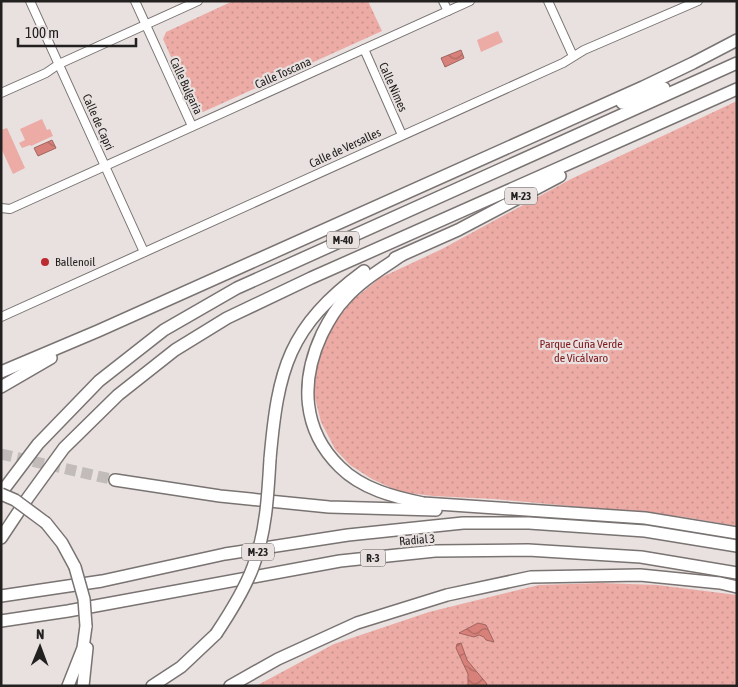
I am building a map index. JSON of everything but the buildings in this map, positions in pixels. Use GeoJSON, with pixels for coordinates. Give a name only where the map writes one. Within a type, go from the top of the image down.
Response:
{"type":"FeatureCollection","features":[{"type":"Feature","properties":{"kind":"highway"},"geometry":{"type":"LineString","coordinates":[[1,372],[98,331],[693,64],[737,40]]}},
{"type":"Feature","properties":{"kind":"highway"},"geometry":{"type":"LineString","coordinates":[[543,131],[737,62]]}},
{"type":"Feature","properties":{"kind":"highway","name":"M-40"},"geometry":{"type":"LineString","coordinates":[[1,493],[38,444],[99,381],[164,330],[237,288],[737,62]]}},
{"type":"Feature","properties":{"kind":"highway","name":"M-40"},"geometry":{"type":"LineString","coordinates":[[1,538],[27,498],[64,448],[118,395],[175,350],[227,318],[311,278],[737,89]]}},
{"type":"Feature","properties":{"kind":"highway","name":"M-23"},"geometry":{"type":"LineString","coordinates":[[152,686],[181,667],[216,634],[237,601],[254,566],[265,521],[278,391],[290,351],[309,322],[333,296],[364,271],[458,230],[638,133]]}},
{"type":"Feature","properties":{"kind":"highway"},"geometry":{"type":"LineString","coordinates":[[402,255],[366,279],[344,300],[328,322],[311,363],[306,388],[308,412],[318,438],[341,468],[362,483],[391,496],[423,503],[645,518],[737,533]]}},
{"type":"Feature","properties":{"kind":"highway"},"geometry":{"type":"LineString","coordinates":[[1,387],[98,331]]}},
{"type":"Feature","properties":{"kind":"highway"},"geometry":{"type":"LineString","coordinates":[[114,480],[220,496],[329,507],[408,510],[530,509]]}},
{"type":"Feature","properties":{"kind":"highway"},"geometry":{"type":"LineString","coordinates":[[1,493],[15,500],[46,523],[62,543],[74,567],[84,599],[87,650],[84,686]]}},
{"type":"Feature","properties":{"kind":"highway","name":"Radial 3"},"geometry":{"type":"LineString","coordinates":[[1,596],[102,581],[225,554],[348,534],[463,523],[529,524],[644,531],[737,546]]}},
{"type":"Feature","properties":{"kind":"highway","name":"Radial 3"},"geometry":{"type":"LineString","coordinates":[[7,620],[340,561],[435,551],[528,550],[641,557],[737,573]]}},
{"type":"Feature","properties":{"kind":"highway"},"geometry":{"type":"LineString","coordinates":[[230,686],[278,659],[357,623],[447,595],[531,577],[640,575],[737,587]]}},
{"type":"Feature","properties":{"kind":"highway"},"geometry":{"type":"LineString","coordinates":[[68,686],[82,648],[86,626]]}},
{"type":"Feature","properties":{"kind":"street","name":"Calle de Capri"},"geometry":{"type":"LineString","coordinates":[[30,1],[144,252]]}},
{"type":"Feature","properties":{"kind":"street","name":"Calle Bulgaria"},"geometry":{"type":"LineString","coordinates":[[135,1],[192,126]]}},
{"type":"Feature","properties":{"kind":"street"},"geometry":{"type":"LineString","coordinates":[[1,93],[46,73],[59,64],[198,1]]}},
{"type":"Feature","properties":{"kind":"street"},"geometry":{"type":"LineString","coordinates":[[443,1],[448,12]]}},
{"type":"Feature","properties":{"kind":"street","name":"Calle Toscana"},"geometry":{"type":"LineString","coordinates":[[1,208],[10,209],[470,1]]}},
{"type":"Feature","properties":{"kind":"street"},"geometry":{"type":"LineString","coordinates":[[548,1],[573,56]]}},
{"type":"Feature","properties":{"kind":"street","name":"Calle de Versalles"},"geometry":{"type":"LineString","coordinates":[[1,317],[554,67],[602,42],[698,1]]}},
{"type":"Feature","properties":{"kind":"street","name":"Calle Nimes"},"geometry":{"type":"LineString","coordinates":[[364,49],[402,135]]}},
{"type":"Feature","properties":{"kind":"green space"},"geometry":{"type":"Polygon","coordinates":[[[233,1],[368,1],[382,31],[203,112],[194,109],[163,39],[166,32],[233,1]]]}},
{"type":"Feature","properties":{"kind":"green space"},"geometry":{"type":"Polygon","coordinates":[[[498,31],[503,42],[481,52],[477,40],[498,31]]]}},
{"type":"Feature","properties":{"kind":"green space","name":"Parque Cuña Verde de Vicálvaro"},"geometry":{"type":"Polygon","coordinates":[[[737,101],[737,526],[684,517],[400,492],[372,479],[350,465],[335,449],[321,422],[314,394],[315,366],[334,323],[353,300],[380,278],[442,249],[571,179],[737,101]]]}},
{"type":"Feature","properties":{"kind":"green space"},"geometry":{"type":"Polygon","coordinates":[[[42,119],[47,130],[50,129],[53,136],[22,148],[19,143],[25,140],[20,129],[42,119]]]}},
{"type":"Feature","properties":{"kind":"green space"},"geometry":{"type":"Polygon","coordinates":[[[7,128],[25,168],[13,174],[1,148],[1,130],[7,128]]]}},
{"type":"Feature","properties":{"kind":"green space"},"geometry":{"type":"Polygon","coordinates":[[[601,583],[657,585],[737,595],[737,686],[256,686],[334,644],[429,612],[539,585],[601,583]]]}},
{"type":"Feature","properties":{"kind":"water"},"geometry":{"type":"Polygon","coordinates":[[[461,50],[464,58],[445,67],[441,58],[461,50]]]}},
{"type":"Feature","properties":{"kind":"water"},"geometry":{"type":"Polygon","coordinates":[[[52,140],[56,148],[38,156],[34,148],[52,140]]]}},
{"type":"Feature","properties":{"kind":"water"},"geometry":{"type":"Polygon","coordinates":[[[478,623],[486,625],[494,642],[486,640],[479,635],[474,637],[459,633],[478,623]]]}},
{"type":"Feature","properties":{"kind":"water"},"geometry":{"type":"Polygon","coordinates":[[[461,643],[467,660],[487,684],[486,686],[468,686],[468,674],[456,648],[457,644],[461,643]]]}},
{"type":"Feature","properties":{"kind":"tunnel"},"geometry":{"type":"LineString","coordinates":[[1,454],[115,480]]}},
{"type":"Feature","properties":{"kind":"place","name":"Ballenoil"},"geometry":{"type":"Point","coordinates":[45,262]}}]}
